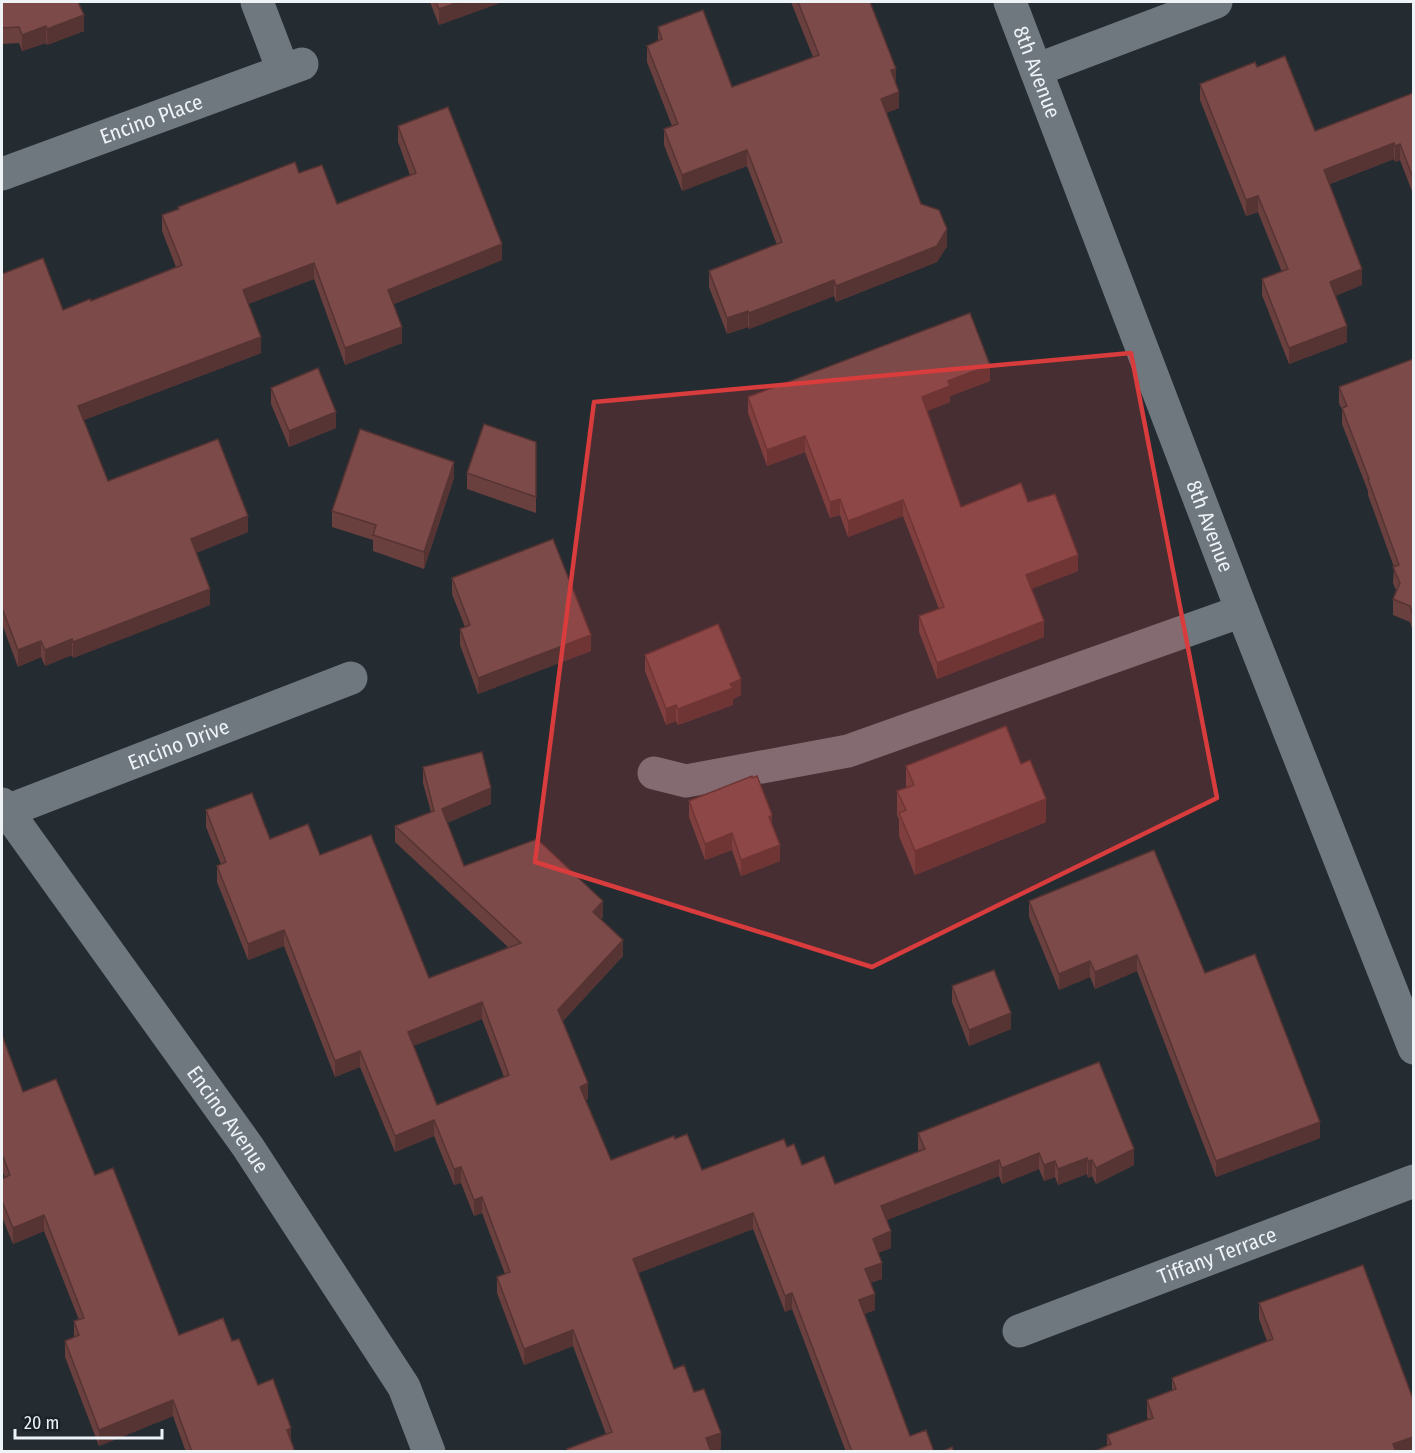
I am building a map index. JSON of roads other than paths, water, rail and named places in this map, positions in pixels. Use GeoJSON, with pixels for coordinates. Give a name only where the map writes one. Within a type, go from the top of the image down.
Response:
{"type":"FeatureCollection","features":[{"type":"Feature","properties":{"kind":"street","name":"Encino Place"},"geometry":{"type":"LineString","coordinates":[[2,174],[292,67],[257,2]]}},
{"type":"Feature","properties":{"kind":"street","name":"8th Avenue"},"geometry":{"type":"LineString","coordinates":[[1010,2],[1242,611],[1413,1048]]}},
{"type":"Feature","properties":{"kind":"street"},"geometry":{"type":"LineString","coordinates":[[1036,70],[1216,2]]}},
{"type":"Feature","properties":{"kind":"street"},"geometry":{"type":"LineString","coordinates":[[654,773],[686,781],[848,751],[1242,611]]}},
{"type":"Feature","properties":{"kind":"street","name":"Encino Drive"},"geometry":{"type":"LineString","coordinates":[[4,807],[351,678]]}},
{"type":"Feature","properties":{"kind":"street","name":"Encino Avenue"},"geometry":{"type":"LineString","coordinates":[[4,807],[248,1147],[404,1387],[429,1452]]}},
{"type":"Feature","properties":{"kind":"street","name":"Tiffany Terrace"},"geometry":{"type":"LineString","coordinates":[[1019,1331],[1413,1181]]}}]}
